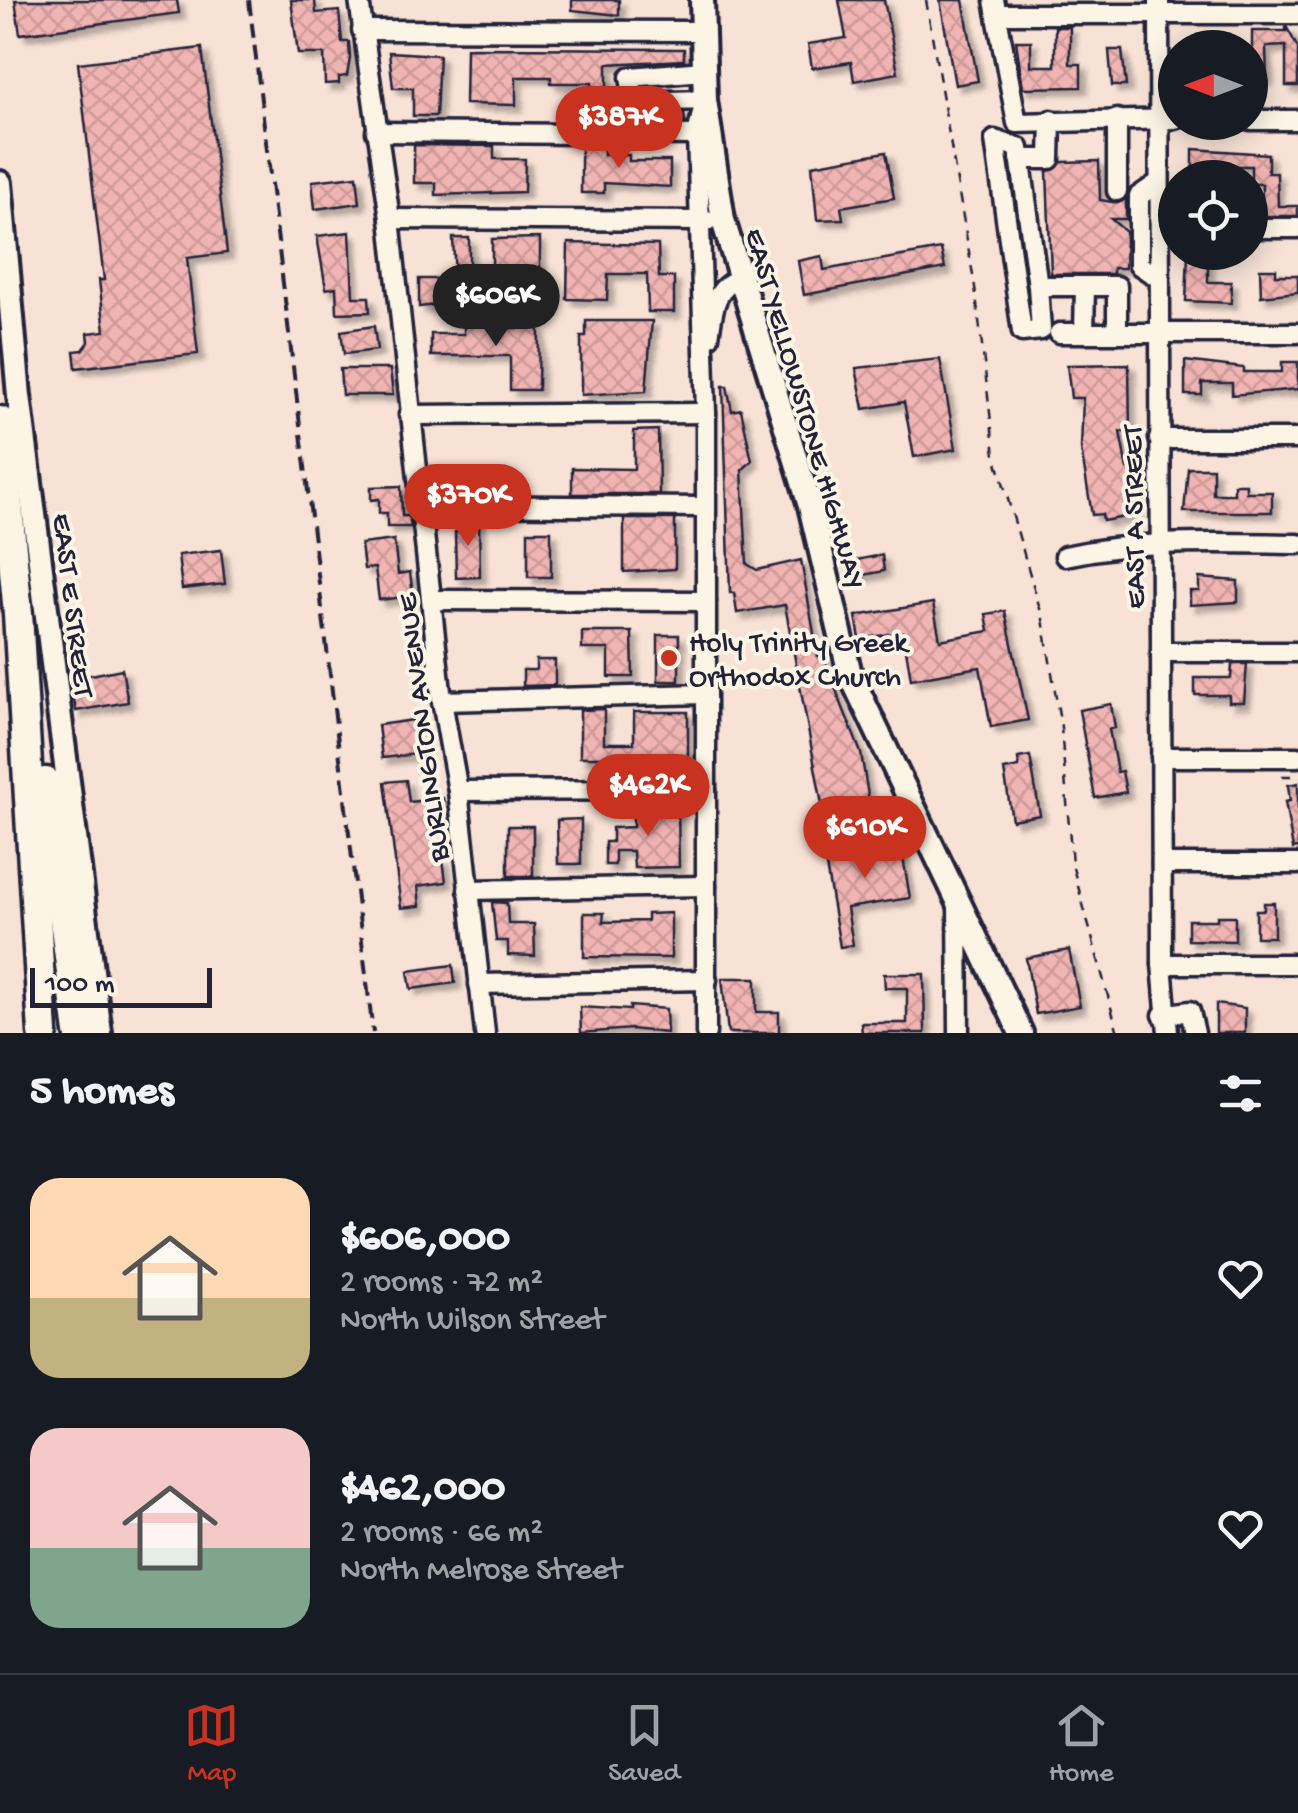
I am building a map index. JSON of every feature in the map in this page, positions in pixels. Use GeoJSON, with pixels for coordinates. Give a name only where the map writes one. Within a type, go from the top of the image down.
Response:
{"type":"FeatureCollection","features":[{"type":"Feature","properties":{"kind":"highway"},"geometry":{"type":"LineString","coordinates":[[0,421],[26,1033]]}},
{"type":"Feature","properties":{"kind":"highway"},"geometry":{"type":"LineString","coordinates":[[9,612],[43,1033]]}},
{"type":"Feature","properties":{"kind":"highway"},"geometry":{"type":"LineString","coordinates":[[9,612],[31,666],[79,1033]]}},
{"type":"Feature","properties":{"kind":"main road","name":"EAST YELLOWSTONE HIGHWAY"},"geometry":{"type":"LineString","coordinates":[[702,0],[711,221],[739,279],[810,506],[850,674],[1020,1033]]}},
{"type":"Feature","properties":{"kind":"main road","name":"EAST E STREET"},"geometry":{"type":"LineString","coordinates":[[0,183],[21,415],[100,1033]]}},
{"type":"Feature","properties":{"kind":"street","name":"BURLINGTON AVENUE"},"geometry":{"type":"LineString","coordinates":[[358,0],[390,219],[442,701],[458,791],[485,1033]]}},
{"type":"Feature","properties":{"kind":"street"},"geometry":{"type":"LineString","coordinates":[[1158,118],[1016,124],[996,7],[1159,6],[1298,14]]}},
{"type":"Feature","properties":{"kind":"street"},"geometry":{"type":"LineString","coordinates":[[362,30],[702,31]]}},
{"type":"Feature","properties":{"kind":"street"},"geometry":{"type":"LineString","coordinates":[[704,71],[630,77],[630,96],[634,102],[704,100],[696,135],[711,221],[704,362],[706,1033]]}},
{"type":"Feature","properties":{"kind":"street"},"geometry":{"type":"LineString","coordinates":[[677,72],[677,101]]}},
{"type":"Feature","properties":{"kind":"street"},"geometry":{"type":"LineString","coordinates":[[1117,191],[1118,119]]}},
{"type":"Feature","properties":{"kind":"street"},"geometry":{"type":"LineString","coordinates":[[1020,159],[1050,159],[1051,120]]}},
{"type":"Feature","properties":{"kind":"street"},"geometry":{"type":"LineString","coordinates":[[1268,120],[1298,120]]}},
{"type":"Feature","properties":{"kind":"street"},"geometry":{"type":"LineString","coordinates":[[376,132],[696,135]]}},
{"type":"Feature","properties":{"kind":"street"},"geometry":{"type":"LineString","coordinates":[[995,140],[1018,148],[1038,286],[1040,330],[1022,332],[995,140]]}},
{"type":"Feature","properties":{"kind":"street"},"geometry":{"type":"LineString","coordinates":[[1158,182],[1139,196],[1138,265],[1158,277]]}},
{"type":"Feature","properties":{"kind":"street"},"geometry":{"type":"LineString","coordinates":[[390,219],[711,221]]}},
{"type":"Feature","properties":{"kind":"street"},"geometry":{"type":"LineString","coordinates":[[1268,228],[1298,228]]}},
{"type":"Feature","properties":{"kind":"street","name":"EAST A STREET"},"geometry":{"type":"LineString","coordinates":[[1159,270],[1162,964],[1166,1024]]}},
{"type":"Feature","properties":{"kind":"street"},"geometry":{"type":"LineString","coordinates":[[704,362],[715,300],[725,284],[739,279]]}},
{"type":"Feature","properties":{"kind":"street"},"geometry":{"type":"LineString","coordinates":[[1038,286],[1116,286],[1117,333]]}},
{"type":"Feature","properties":{"kind":"street"},"geometry":{"type":"LineString","coordinates":[[1084,333],[1085,286]]}},
{"type":"Feature","properties":{"kind":"street"},"geometry":{"type":"LineString","coordinates":[[1059,332],[1298,333]]}},
{"type":"Feature","properties":{"kind":"street"},"geometry":{"type":"LineString","coordinates":[[409,415],[706,412]]}},
{"type":"Feature","properties":{"kind":"street"},"geometry":{"type":"LineString","coordinates":[[1159,439],[1298,439]]}},
{"type":"Feature","properties":{"kind":"street"},"geometry":{"type":"LineString","coordinates":[[420,506],[705,507]]}},
{"type":"Feature","properties":{"kind":"street"},"geometry":{"type":"LineString","coordinates":[[1065,556],[1107,546],[1161,543],[1298,544]]}},
{"type":"Feature","properties":{"kind":"street"},"geometry":{"type":"LineString","coordinates":[[434,600],[706,600]]}},
{"type":"Feature","properties":{"kind":"street"},"geometry":{"type":"LineString","coordinates":[[1161,652],[1298,652]]}},
{"type":"Feature","properties":{"kind":"street"},"geometry":{"type":"LineString","coordinates":[[442,701],[705,694]]}},
{"type":"Feature","properties":{"kind":"street"},"geometry":{"type":"LineString","coordinates":[[1161,756],[1298,757]]}},
{"type":"Feature","properties":{"kind":"street"},"geometry":{"type":"LineString","coordinates":[[458,791],[706,790]]}},
{"type":"Feature","properties":{"kind":"street"},"geometry":{"type":"LineString","coordinates":[[1162,864],[1298,864]]}},
{"type":"Feature","properties":{"kind":"street"},"geometry":{"type":"LineString","coordinates":[[468,890],[706,886]]}},
{"type":"Feature","properties":{"kind":"street"},"geometry":{"type":"LineString","coordinates":[[958,904],[959,1033]]}},
{"type":"Feature","properties":{"kind":"street"},"geometry":{"type":"LineString","coordinates":[[1162,964],[1298,964]]}},
{"type":"Feature","properties":{"kind":"street"},"geometry":{"type":"LineString","coordinates":[[478,984],[707,980]]}},
{"type":"Feature","properties":{"kind":"street"},"geometry":{"type":"LineString","coordinates":[[1166,1024],[1190,1010],[1195,1033]]}},
{"type":"Feature","properties":{"kind":"path"},"geometry":{"type":"LineString","coordinates":[[926,0],[975,288],[994,455],[1043,619],[1061,727],[1072,864],[1118,1033]]}},
{"type":"Feature","properties":{"kind":"path"},"geometry":{"type":"LineString","coordinates":[[1282,776],[1298,776]]}},
{"type":"Feature","properties":{"kind":"building"},"geometry":{"type":"Polygon","coordinates":[[[15,0],[177,0],[179,13],[20,34],[15,0]]]}},
{"type":"Feature","properties":{"kind":"building"},"geometry":{"type":"Polygon","coordinates":[[[291,0],[315,0],[316,13],[339,11],[342,42],[349,42],[350,58],[347,76],[339,77],[339,83],[325,84],[324,54],[298,54],[291,0]]]}},
{"type":"Feature","properties":{"kind":"building"},"geometry":{"type":"Polygon","coordinates":[[[572,0],[619,0],[619,15],[572,10],[572,0]]]}},
{"type":"Feature","properties":{"kind":"building"},"geometry":{"type":"Polygon","coordinates":[[[839,0],[884,0],[898,73],[854,81],[851,62],[812,68],[808,44],[846,38],[839,0]]]}},
{"type":"Feature","properties":{"kind":"building"},"geometry":{"type":"Polygon","coordinates":[[[940,0],[963,0],[978,81],[955,85],[940,0]]]}},
{"type":"Feature","properties":{"kind":"building"},"geometry":{"type":"Polygon","coordinates":[[[1286,26],[1298,48],[1298,86],[1286,86],[1286,46],[1268,47],[1268,31],[1286,31],[1286,26]]]}},
{"type":"Feature","properties":{"kind":"building"},"geometry":{"type":"Polygon","coordinates":[[[1055,27],[1070,27],[1070,64],[1081,64],[1081,87],[1023,88],[1016,41],[1031,41],[1031,66],[1055,66],[1055,27]]]}},
{"type":"Feature","properties":{"kind":"building"},"geometry":{"type":"Polygon","coordinates":[[[202,48],[227,253],[187,258],[198,354],[76,368],[74,351],[83,350],[89,342],[88,333],[105,331],[99,280],[104,280],[78,63],[202,48]]]}},
{"type":"Feature","properties":{"kind":"building"},"geometry":{"type":"Polygon","coordinates":[[[466,48],[684,49],[684,60],[607,64],[607,88],[592,88],[592,83],[551,83],[551,77],[516,77],[516,105],[465,104],[466,48]]]}},
{"type":"Feature","properties":{"kind":"building"},"geometry":{"type":"Polygon","coordinates":[[[1109,50],[1122,50],[1126,86],[1112,86],[1109,50]]]}},
{"type":"Feature","properties":{"kind":"building"},"geometry":{"type":"Polygon","coordinates":[[[389,52],[439,55],[436,116],[413,116],[413,88],[393,88],[389,52]]]}},
{"type":"Feature","properties":{"kind":"building"},"geometry":{"type":"Polygon","coordinates":[[[609,111],[634,114],[684,113],[685,122],[610,122],[609,111]]]}},
{"type":"Feature","properties":{"kind":"building"},"geometry":{"type":"Polygon","coordinates":[[[414,145],[494,146],[494,159],[525,159],[524,192],[436,195],[436,183],[414,183],[414,145]]]}},
{"type":"Feature","properties":{"kind":"building"},"geometry":{"type":"Polygon","coordinates":[[[581,146],[604,147],[604,155],[629,155],[629,161],[670,161],[670,187],[604,183],[604,193],[581,193],[581,146]]]}},
{"type":"Feature","properties":{"kind":"building"},"geometry":{"type":"Polygon","coordinates":[[[1193,149],[1268,154],[1268,160],[1193,160],[1193,149]]]}},
{"type":"Feature","properties":{"kind":"building"},"geometry":{"type":"Polygon","coordinates":[[[886,152],[894,198],[841,207],[843,219],[817,220],[812,165],[886,152]]]}},
{"type":"Feature","properties":{"kind":"building"},"geometry":{"type":"Polygon","coordinates":[[[1099,161],[1100,200],[1118,203],[1126,199],[1126,219],[1111,219],[1126,232],[1125,268],[1113,268],[1113,274],[1051,274],[1047,172],[1062,162],[1099,161]]]}},
{"type":"Feature","properties":{"kind":"building"},"geometry":{"type":"Polygon","coordinates":[[[1268,173],[1277,173],[1278,206],[1298,206],[1298,216],[1268,216],[1268,173]]]}},
{"type":"Feature","properties":{"kind":"building"},"geometry":{"type":"Polygon","coordinates":[[[357,176],[360,203],[315,209],[312,181],[357,176]]]}},
{"type":"Feature","properties":{"kind":"building"},"geometry":{"type":"Polygon","coordinates":[[[350,232],[353,297],[369,297],[370,312],[337,313],[336,287],[326,289],[317,236],[350,232]]]}},
{"type":"Feature","properties":{"kind":"building"},"geometry":{"type":"Polygon","coordinates":[[[453,238],[469,238],[469,301],[419,307],[419,279],[455,279],[453,238]]]}},
{"type":"Feature","properties":{"kind":"building"},"geometry":{"type":"Polygon","coordinates":[[[540,238],[540,295],[492,293],[492,239],[540,238]]]}},
{"type":"Feature","properties":{"kind":"building"},"geometry":{"type":"Polygon","coordinates":[[[568,243],[658,245],[659,277],[674,277],[674,312],[648,312],[647,274],[608,274],[607,300],[567,299],[568,243]]]}},
{"type":"Feature","properties":{"kind":"building"},"geometry":{"type":"Polygon","coordinates":[[[941,249],[945,268],[804,295],[798,261],[822,256],[824,270],[941,249]]]}},
{"type":"Feature","properties":{"kind":"building"},"geometry":{"type":"Polygon","coordinates":[[[1276,269],[1276,275],[1298,275],[1298,292],[1261,296],[1260,270],[1276,269]]]}},
{"type":"Feature","properties":{"kind":"building"},"geometry":{"type":"Polygon","coordinates":[[[1187,270],[1208,270],[1208,282],[1231,282],[1231,303],[1186,301],[1187,270]]]}},
{"type":"Feature","properties":{"kind":"building"},"geometry":{"type":"Polygon","coordinates":[[[586,321],[652,321],[646,391],[581,395],[581,337],[586,337],[586,321]]]}},
{"type":"Feature","properties":{"kind":"building"},"geometry":{"type":"Polygon","coordinates":[[[464,322],[507,322],[507,328],[539,328],[538,390],[510,390],[510,356],[431,356],[431,334],[464,334],[464,322]]]}},
{"type":"Feature","properties":{"kind":"building"},"geometry":{"type":"Polygon","coordinates":[[[374,326],[377,350],[344,354],[341,331],[374,326]]]}},
{"type":"Feature","properties":{"kind":"building"},"geometry":{"type":"Polygon","coordinates":[[[940,359],[956,449],[914,457],[904,402],[864,409],[856,368],[940,359]]]}},
{"type":"Feature","properties":{"kind":"building"},"geometry":{"type":"Polygon","coordinates":[[[1185,361],[1244,368],[1244,372],[1282,372],[1282,362],[1298,362],[1298,389],[1232,395],[1232,383],[1202,383],[1202,395],[1185,395],[1185,361]]]}},
{"type":"Feature","properties":{"kind":"building"},"geometry":{"type":"Polygon","coordinates":[[[1129,364],[1130,432],[1120,432],[1127,469],[1137,467],[1140,481],[1131,483],[1136,515],[1103,521],[1102,514],[1092,515],[1081,449],[1083,398],[1071,398],[1067,365],[1129,364]]]}},
{"type":"Feature","properties":{"kind":"building"},"geometry":{"type":"Polygon","coordinates":[[[340,369],[390,369],[393,395],[342,395],[340,369]]]}},
{"type":"Feature","properties":{"kind":"building"},"geometry":{"type":"Polygon","coordinates":[[[723,386],[727,386],[732,411],[741,409],[752,461],[742,470],[747,564],[757,570],[801,560],[818,656],[822,655],[861,753],[869,801],[823,810],[785,605],[737,613],[734,593],[730,593],[723,386]]]}},
{"type":"Feature","properties":{"kind":"building"},"geometry":{"type":"Polygon","coordinates":[[[658,430],[659,494],[572,494],[572,468],[634,469],[634,431],[658,430]]]}},
{"type":"Feature","properties":{"kind":"building"},"geometry":{"type":"Polygon","coordinates":[[[1188,468],[1213,468],[1213,494],[1234,494],[1234,484],[1246,484],[1246,492],[1272,492],[1272,512],[1184,512],[1188,468]]]}},
{"type":"Feature","properties":{"kind":"building"},"geometry":{"type":"Polygon","coordinates":[[[401,486],[402,516],[409,516],[411,527],[387,527],[387,513],[379,513],[379,499],[371,500],[371,487],[401,486]]]}},
{"type":"Feature","properties":{"kind":"building"},"geometry":{"type":"Polygon","coordinates":[[[462,518],[479,518],[480,577],[456,578],[455,532],[462,532],[462,518]]]}},
{"type":"Feature","properties":{"kind":"building"},"geometry":{"type":"Polygon","coordinates":[[[624,519],[675,519],[675,569],[624,572],[624,519]]]}},
{"type":"Feature","properties":{"kind":"building"},"geometry":{"type":"Polygon","coordinates":[[[528,531],[551,531],[551,577],[528,577],[528,531]]]}},
{"type":"Feature","properties":{"kind":"building"},"geometry":{"type":"Polygon","coordinates":[[[394,540],[398,574],[410,572],[413,596],[379,600],[375,568],[364,569],[361,544],[394,540]]]}},
{"type":"Feature","properties":{"kind":"building"},"geometry":{"type":"Polygon","coordinates":[[[221,550],[225,584],[182,589],[178,555],[221,550]]]}},
{"type":"Feature","properties":{"kind":"building"},"geometry":{"type":"Polygon","coordinates":[[[882,555],[884,571],[849,578],[846,562],[882,555]]]}},
{"type":"Feature","properties":{"kind":"building"},"geometry":{"type":"Polygon","coordinates":[[[1199,578],[1238,581],[1238,602],[1190,605],[1190,591],[1199,591],[1199,578]]]}},
{"type":"Feature","properties":{"kind":"building"},"geometry":{"type":"Polygon","coordinates":[[[933,603],[940,640],[989,631],[986,614],[1005,611],[1028,720],[991,727],[980,667],[911,679],[903,632],[860,639],[856,616],[933,603]]]}},
{"type":"Feature","properties":{"kind":"building"},"geometry":{"type":"Polygon","coordinates":[[[582,632],[632,632],[633,677],[609,677],[609,649],[582,649],[582,632]]]}},
{"type":"Feature","properties":{"kind":"building","name":"Holy Trinity Greek Orthodox Church"},"geometry":{"type":"Polygon","coordinates":[[[658,635],[679,635],[679,681],[658,681],[658,635]]]}},
{"type":"Feature","properties":{"kind":"building"},"geometry":{"type":"Polygon","coordinates":[[[536,660],[555,660],[555,685],[523,686],[523,670],[536,670],[536,660]]]}},
{"type":"Feature","properties":{"kind":"building"},"geometry":{"type":"Polygon","coordinates":[[[1232,664],[1247,664],[1244,702],[1229,702],[1229,695],[1195,695],[1195,678],[1231,678],[1232,664]]]}},
{"type":"Feature","properties":{"kind":"building"},"geometry":{"type":"Polygon","coordinates":[[[122,669],[128,702],[76,711],[70,679],[122,669]]]}},
{"type":"Feature","properties":{"kind":"building"},"geometry":{"type":"Polygon","coordinates":[[[1111,704],[1115,728],[1109,729],[1117,772],[1122,771],[1126,792],[1095,798],[1079,710],[1111,704]]]}},
{"type":"Feature","properties":{"kind":"building"},"geometry":{"type":"Polygon","coordinates":[[[604,709],[604,743],[634,743],[634,712],[688,712],[688,764],[614,766],[614,757],[580,757],[580,710],[604,709]]]}},
{"type":"Feature","properties":{"kind":"building"},"geometry":{"type":"Polygon","coordinates":[[[413,720],[417,754],[382,758],[378,725],[413,720]]]}},
{"type":"Feature","properties":{"kind":"building"},"geometry":{"type":"Polygon","coordinates":[[[1030,756],[1040,815],[1012,820],[1004,770],[1019,767],[1018,758],[1030,756]]]}},
{"type":"Feature","properties":{"kind":"building"},"geometry":{"type":"Polygon","coordinates":[[[406,780],[409,802],[443,798],[446,818],[430,820],[435,860],[443,859],[446,882],[418,886],[420,906],[401,908],[385,782],[406,780]]]}},
{"type":"Feature","properties":{"kind":"building"},"geometry":{"type":"Polygon","coordinates":[[[1298,783],[1298,848],[1293,849],[1285,802],[1290,801],[1288,785],[1298,783]]]}},
{"type":"Feature","properties":{"kind":"building"},"geometry":{"type":"Polygon","coordinates":[[[633,808],[678,808],[679,867],[634,868],[633,851],[615,851],[615,865],[605,865],[605,842],[612,842],[612,828],[633,827],[633,808]]]}},
{"type":"Feature","properties":{"kind":"building"},"geometry":{"type":"Polygon","coordinates":[[[581,819],[581,864],[558,864],[557,820],[581,819]]]}},
{"type":"Feature","properties":{"kind":"building"},"geometry":{"type":"Polygon","coordinates":[[[508,826],[533,826],[533,876],[508,876],[508,826]]]}},
{"type":"Feature","properties":{"kind":"building"},"geometry":{"type":"Polygon","coordinates":[[[900,840],[910,898],[847,908],[853,945],[840,947],[825,860],[838,858],[837,850],[900,840]]]}},
{"type":"Feature","properties":{"kind":"building"},"geometry":{"type":"Polygon","coordinates":[[[492,902],[507,903],[508,924],[534,924],[535,956],[508,955],[508,941],[496,941],[492,902]]]}},
{"type":"Feature","properties":{"kind":"building"},"geometry":{"type":"Polygon","coordinates":[[[1264,903],[1274,903],[1274,937],[1256,937],[1256,910],[1264,910],[1264,903]]]}},
{"type":"Feature","properties":{"kind":"building"},"geometry":{"type":"Polygon","coordinates":[[[584,913],[604,913],[603,922],[647,921],[647,914],[671,913],[671,958],[584,957],[584,913]]]}},
{"type":"Feature","properties":{"kind":"building"},"geometry":{"type":"Polygon","coordinates":[[[1217,916],[1235,916],[1235,941],[1188,940],[1188,920],[1217,920],[1217,916]]]}},
{"type":"Feature","properties":{"kind":"building"},"geometry":{"type":"Polygon","coordinates":[[[1069,950],[1080,1006],[1036,1014],[1026,958],[1069,950]]]}},
{"type":"Feature","properties":{"kind":"building"},"geometry":{"type":"Polygon","coordinates":[[[453,965],[455,983],[411,989],[408,971],[453,965]]]}},
{"type":"Feature","properties":{"kind":"building"},"geometry":{"type":"Polygon","coordinates":[[[884,974],[924,974],[925,1033],[862,1033],[861,1023],[907,1023],[907,988],[885,988],[884,974]]]}},
{"type":"Feature","properties":{"kind":"building"},"geometry":{"type":"Polygon","coordinates":[[[722,978],[756,978],[756,1012],[779,1012],[779,1033],[728,1033],[722,978]]]}},
{"type":"Feature","properties":{"kind":"building"},"geometry":{"type":"Polygon","coordinates":[[[1216,1004],[1245,1008],[1245,1033],[1216,1033],[1216,1004]]]}},
{"type":"Feature","properties":{"kind":"building"},"geometry":{"type":"Polygon","coordinates":[[[630,1006],[666,1009],[667,1033],[631,1029],[581,1033],[580,1007],[630,1010],[630,1006]]]}},
{"type":"Feature","properties":{"kind":"railway"},"geometry":{"type":"LineString","coordinates":[[249,0],[373,1033]]}},
{"type":"Feature","properties":{"kind":"place","name":"Holy Trinity Greek Orthodox Church"},"geometry":{"type":"Point","coordinates":[669,658]}}]}
